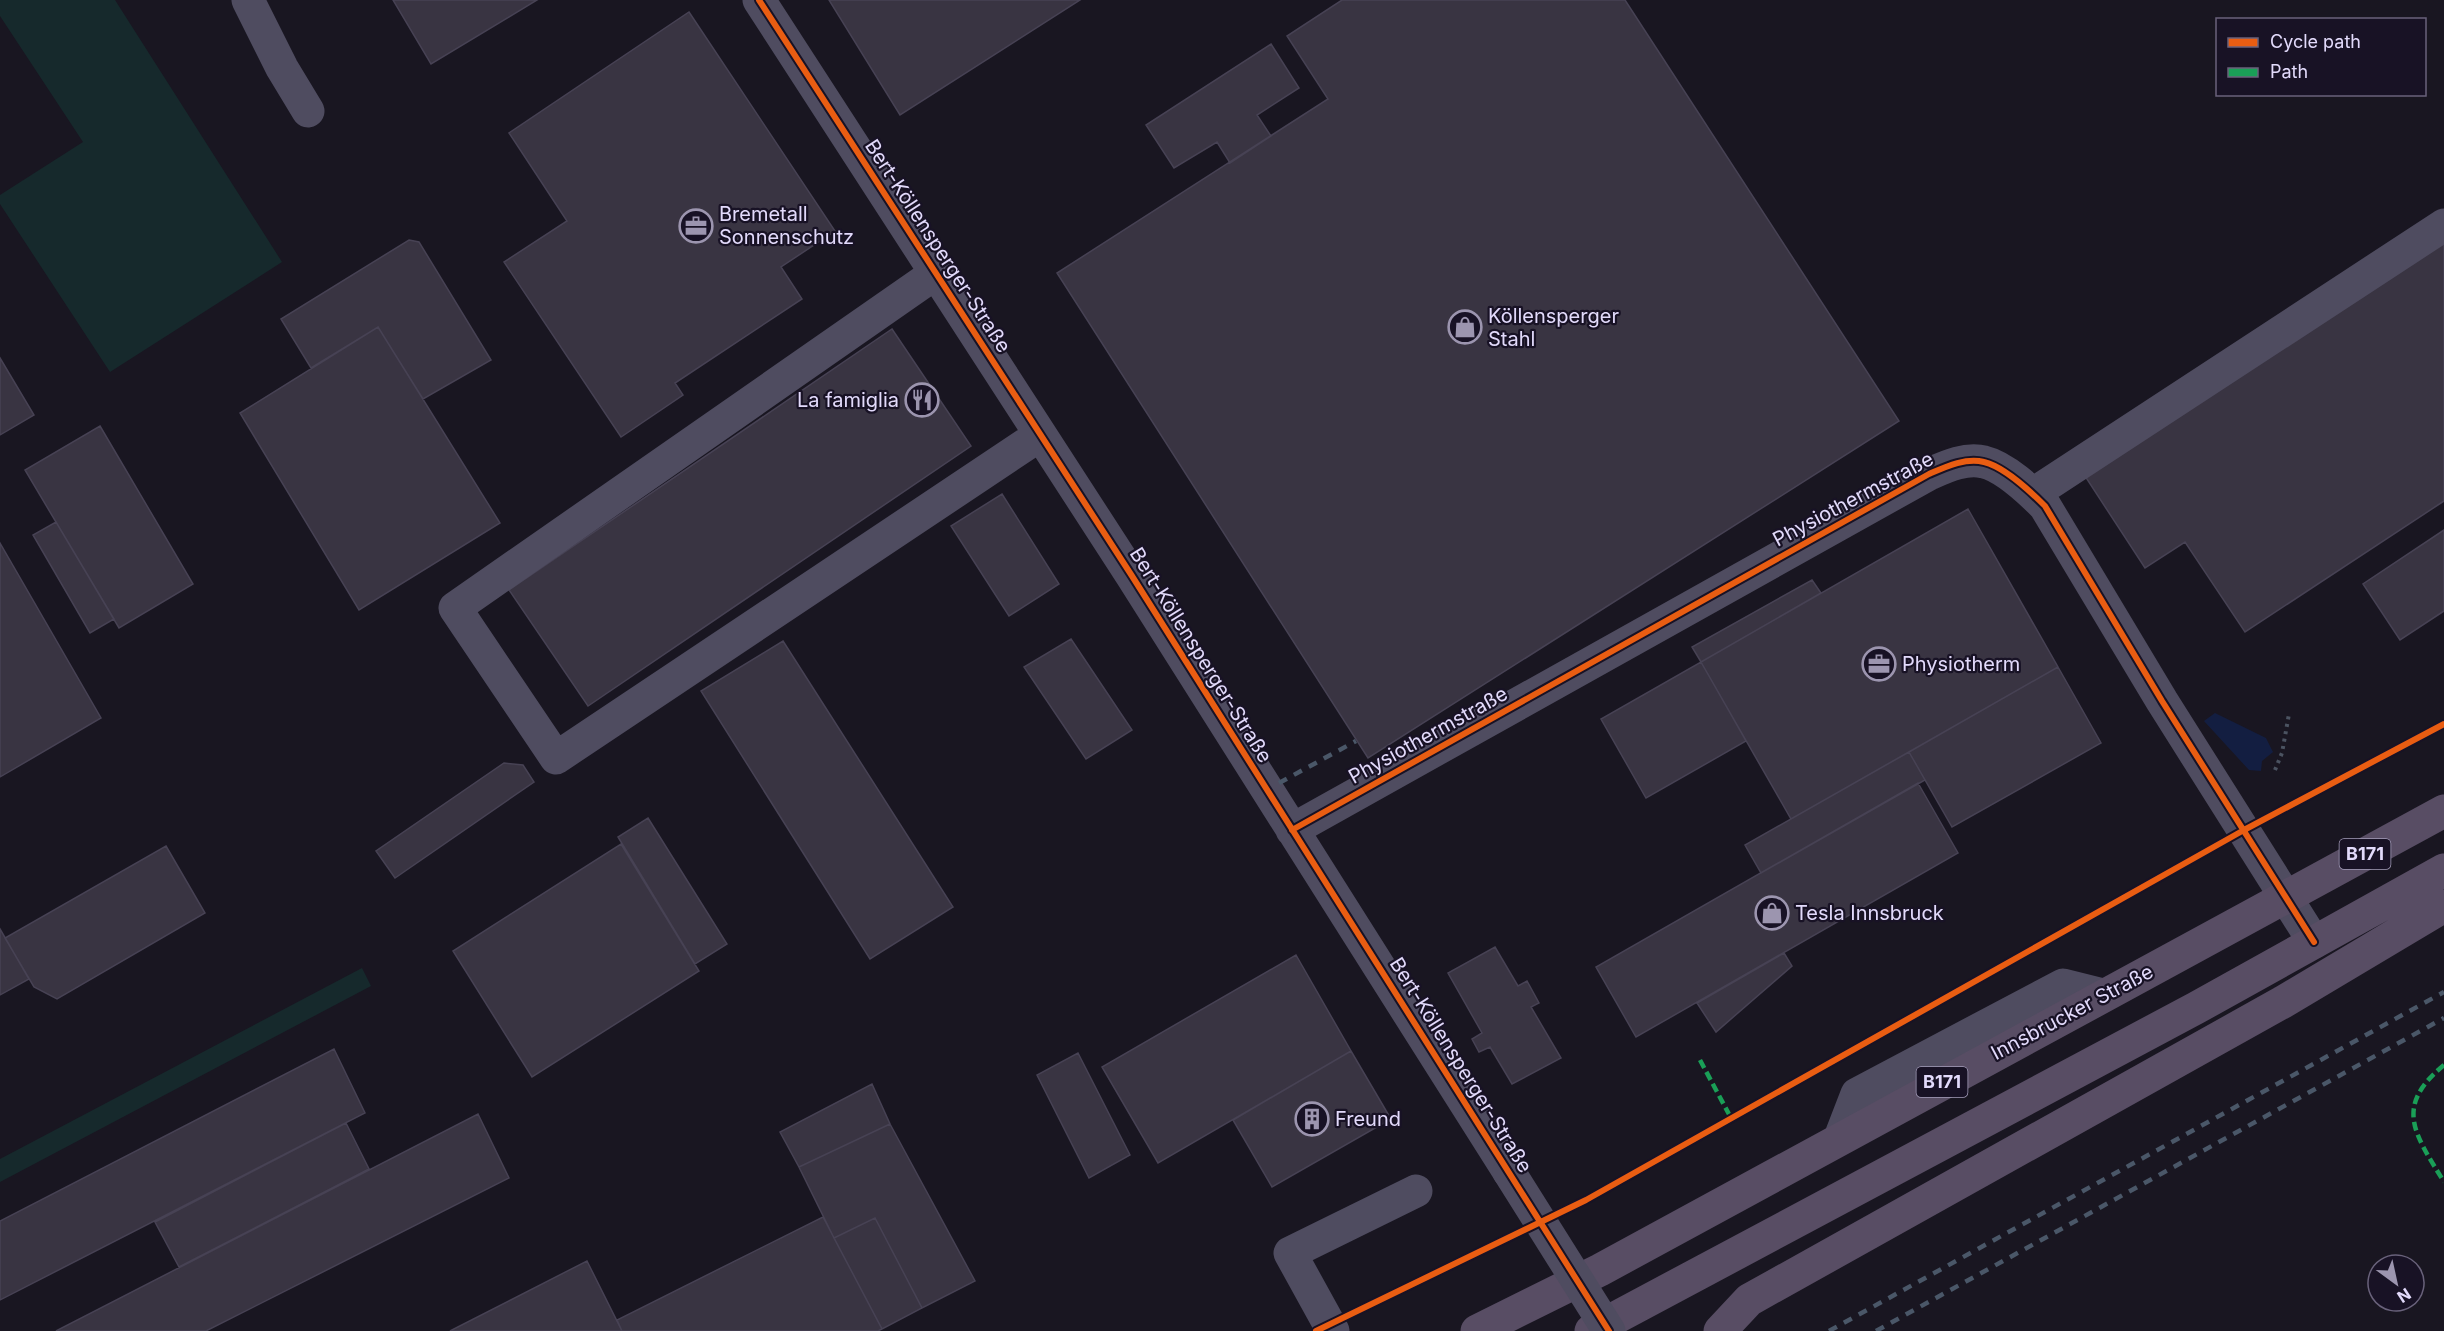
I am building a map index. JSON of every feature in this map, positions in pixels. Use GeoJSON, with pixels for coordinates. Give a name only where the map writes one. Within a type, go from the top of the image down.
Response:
{"type":"FeatureCollection","features":[{"type":"Feature","properties":{"kind":"main road","name":"Innsbrucker Straße"},"geometry":{"type":"LineString","coordinates":[[1477,1331],[1600,1270],[2444,811]]}},
{"type":"Feature","properties":{"kind":"main road","name":"B171"},"geometry":{"type":"LineString","coordinates":[[1591,1331],[2196,1008],[2444,870]]}},
{"type":"Feature","properties":{"kind":"main road"},"geometry":{"type":"LineString","coordinates":[[1720,1331],[1749,1300],[2195,1052],[2444,906]]}},
{"type":"Feature","properties":{"kind":"street"},"geometry":{"type":"LineString","coordinates":[[248,0],[282,69],[308,111]]}},
{"type":"Feature","properties":{"kind":"street","name":"Bert-Köllensperger-Straße"},"geometry":{"type":"LineString","coordinates":[[759,0],[1040,435],[1609,1331]]}},
{"type":"Feature","properties":{"kind":"street"},"geometry":{"type":"LineString","coordinates":[[2033,494],[2444,225]]}},
{"type":"Feature","properties":{"kind":"street"},"geometry":{"type":"LineString","coordinates":[[936,273],[455,608],[556,758],[1040,435]]}},
{"type":"Feature","properties":{"kind":"street","name":"Physiothermstraße"},"geometry":{"type":"LineString","coordinates":[[1292,830],[1929,474],[1956,463],[1984,462],[2025,486],[2045,506],[2162,701],[2314,942]]}},
{"type":"Feature","properties":{"kind":"street"},"geometry":{"type":"LineString","coordinates":[[1333,1331],[1290,1253],[1416,1191]]}},
{"type":"Feature","properties":{"kind":"path"},"geometry":{"type":"LineString","coordinates":[[2275,770],[2283,753],[2289,714]]}},
{"type":"Feature","properties":{"kind":"green space"},"geometry":{"type":"Polygon","coordinates":[[[0,0],[115,0],[282,262],[110,372],[0,204],[0,195],[83,142],[0,16],[0,0]]]}},
{"type":"Feature","properties":{"kind":"green space"},"geometry":{"type":"Polygon","coordinates":[[[362,968],[371,986],[0,1182],[0,1159],[362,968]]]}},
{"type":"Feature","properties":{"kind":"water"},"geometry":{"type":"Polygon","coordinates":[[[2215,713],[2266,738],[2273,752],[2262,761],[2261,771],[2249,770],[2204,721],[2215,713]]]}},
{"type":"Feature","properties":{"kind":"building"},"geometry":{"type":"Polygon","coordinates":[[[393,0],[537,0],[431,64],[393,0]]]}},
{"type":"Feature","properties":{"kind":"building"},"geometry":{"type":"Polygon","coordinates":[[[829,0],[1080,0],[900,115],[829,0]]]}},
{"type":"Feature","properties":{"kind":"building","name":"Köllensperger Stahl"},"geometry":{"type":"Polygon","coordinates":[[[1342,0],[1625,0],[1899,421],[1368,758],[1057,273],[1328,99],[1287,36],[1342,0]]]}},
{"type":"Feature","properties":{"kind":"building","name":"Bremetall Sonnenschutz"},"geometry":{"type":"Polygon","coordinates":[[[689,12],[835,231],[781,267],[802,299],[675,383],[683,395],[621,437],[504,262],[567,221],[509,133],[689,12]]]}},
{"type":"Feature","properties":{"kind":"building"},"geometry":{"type":"Polygon","coordinates":[[[1271,44],[1299,88],[1257,115],[1271,136],[1230,163],[1217,142],[1174,168],[1146,125],[1271,44]]]}},
{"type":"Feature","properties":{"kind":"building"},"geometry":{"type":"Polygon","coordinates":[[[2444,236],[2444,501],[2245,632],[2185,542],[2145,568],[2083,473],[2444,236]]]}},
{"type":"Feature","properties":{"kind":"building"},"geometry":{"type":"Polygon","coordinates":[[[409,240],[419,242],[491,360],[423,399],[378,327],[311,368],[281,319],[409,240]]]}},
{"type":"Feature","properties":{"kind":"building"},"geometry":{"type":"Polygon","coordinates":[[[378,327],[500,523],[359,610],[240,413],[378,327]]]}},
{"type":"Feature","properties":{"kind":"building"},"geometry":{"type":"Polygon","coordinates":[[[892,329],[971,446],[588,706],[509,590],[892,329]]]}},
{"type":"Feature","properties":{"kind":"building"},"geometry":{"type":"Polygon","coordinates":[[[0,358],[34,415],[0,435],[0,358]]]}},
{"type":"Feature","properties":{"kind":"building"},"geometry":{"type":"Polygon","coordinates":[[[100,426],[193,584],[119,628],[25,470],[100,426]]]}},
{"type":"Feature","properties":{"kind":"building"},"geometry":{"type":"Polygon","coordinates":[[[1002,494],[1059,584],[1009,616],[951,526],[1002,494]]]}},
{"type":"Feature","properties":{"kind":"building","name":"Physiotherm"},"geometry":{"type":"Polygon","coordinates":[[[1968,509],[2058,667],[1791,819],[1701,662],[1968,509]]]}},
{"type":"Feature","properties":{"kind":"building"},"geometry":{"type":"Polygon","coordinates":[[[56,522],[114,619],[90,633],[33,535],[56,522]]]}},
{"type":"Feature","properties":{"kind":"building"},"geometry":{"type":"Polygon","coordinates":[[[2444,530],[2444,611],[2400,640],[2363,584],[2444,530]]]}},
{"type":"Feature","properties":{"kind":"building"},"geometry":{"type":"Polygon","coordinates":[[[0,543],[101,718],[0,777],[0,543]]]}},
{"type":"Feature","properties":{"kind":"building"},"geometry":{"type":"Polygon","coordinates":[[[1812,580],[1821,593],[1701,662],[1692,647],[1812,580]]]}},
{"type":"Feature","properties":{"kind":"building"},"geometry":{"type":"Polygon","coordinates":[[[1071,639],[1132,730],[1086,759],[1024,667],[1071,639]]]}},
{"type":"Feature","properties":{"kind":"building"},"geometry":{"type":"Polygon","coordinates":[[[783,641],[953,907],[870,959],[701,691],[783,641]]]}},
{"type":"Feature","properties":{"kind":"building"},"geometry":{"type":"Polygon","coordinates":[[[1701,662],[1746,741],[1646,798],[1601,719],[1701,662]]]}},
{"type":"Feature","properties":{"kind":"building"},"geometry":{"type":"Polygon","coordinates":[[[2058,667],[2101,743],[1952,827],[1909,752],[2058,667]]]}},
{"type":"Feature","properties":{"kind":"building"},"geometry":{"type":"Polygon","coordinates":[[[1909,752],[1925,780],[1761,873],[1745,845],[1909,752]]]}},
{"type":"Feature","properties":{"kind":"building"},"geometry":{"type":"Polygon","coordinates":[[[504,763],[523,765],[534,782],[395,878],[376,851],[504,763]]]}},
{"type":"Feature","properties":{"kind":"building","name":"Tesla Innsbruck"},"geometry":{"type":"Polygon","coordinates":[[[1918,783],[1958,853],[1636,1037],[1596,967],[1918,783]]]}},
{"type":"Feature","properties":{"kind":"building"},"geometry":{"type":"Polygon","coordinates":[[[648,818],[727,944],[695,964],[618,837],[648,818]]]}},
{"type":"Feature","properties":{"kind":"building"},"geometry":{"type":"Polygon","coordinates":[[[621,844],[699,971],[532,1077],[453,951],[621,844]]]}},
{"type":"Feature","properties":{"kind":"building"},"geometry":{"type":"Polygon","coordinates":[[[166,846],[205,913],[57,999],[34,987],[5,938],[166,846]]]}},
{"type":"Feature","properties":{"kind":"building"},"geometry":{"type":"Polygon","coordinates":[[[0,929],[29,979],[0,995],[0,929]]]}},
{"type":"Feature","properties":{"kind":"building"},"geometry":{"type":"Polygon","coordinates":[[[1495,947],[1518,986],[1527,981],[1539,1003],[1531,1007],[1561,1058],[1512,1084],[1490,1047],[1479,1052],[1472,1039],[1482,1033],[1448,973],[1495,947]]]}},
{"type":"Feature","properties":{"kind":"building"},"geometry":{"type":"Polygon","coordinates":[[[1784,953],[1792,966],[1716,1032],[1697,1003],[1784,953]]]}},
{"type":"Feature","properties":{"kind":"building"},"geometry":{"type":"Polygon","coordinates":[[[1296,955],[1351,1051],[1158,1163],[1102,1067],[1296,955]]]}},
{"type":"Feature","properties":{"kind":"building"},"geometry":{"type":"Polygon","coordinates":[[[334,1049],[365,1113],[0,1300],[0,1221],[334,1049]]]}},
{"type":"Feature","properties":{"kind":"building","name":"Freund"},"geometry":{"type":"Polygon","coordinates":[[[1351,1051],[1391,1119],[1272,1187],[1233,1120],[1351,1051]]]}},
{"type":"Feature","properties":{"kind":"building"},"geometry":{"type":"Polygon","coordinates":[[[1078,1053],[1130,1155],[1089,1178],[1037,1075],[1078,1053]]]}},
{"type":"Feature","properties":{"kind":"building"},"geometry":{"type":"Polygon","coordinates":[[[872,1084],[890,1124],[799,1167],[780,1132],[872,1084]]]}},
{"type":"Feature","properties":{"kind":"building"},"geometry":{"type":"Polygon","coordinates":[[[478,1114],[509,1178],[206,1331],[56,1331],[478,1114]]]}},
{"type":"Feature","properties":{"kind":"building"},"geometry":{"type":"Polygon","coordinates":[[[346,1123],[369,1169],[179,1267],[155,1222],[346,1123]]]}},
{"type":"Feature","properties":{"kind":"building"},"geometry":{"type":"Polygon","coordinates":[[[890,1124],[975,1281],[922,1308],[875,1218],[834,1238],[799,1167],[890,1124]]]}},
{"type":"Feature","properties":{"kind":"building"},"geometry":{"type":"Polygon","coordinates":[[[823,1217],[882,1329],[878,1331],[622,1331],[617,1320],[823,1217]]]}},
{"type":"Feature","properties":{"kind":"building"},"geometry":{"type":"Polygon","coordinates":[[[875,1218],[922,1308],[882,1329],[834,1238],[875,1218]]]}},
{"type":"Feature","properties":{"kind":"building"},"geometry":{"type":"Polygon","coordinates":[[[587,1261],[622,1331],[450,1331],[587,1261]]]}},
{"type":"Feature","properties":{"kind":"railway"},"geometry":{"type":"LineString","coordinates":[[1279,783],[1356,741]]}},
{"type":"Feature","properties":{"kind":"railway"},"geometry":{"type":"LineString","coordinates":[[1829,1331],[2444,992]]}},
{"type":"Feature","properties":{"kind":"railway"},"geometry":{"type":"LineString","coordinates":[[1876,1331],[2444,1018]]}},
{"type":"Feature","properties":{"kind":"marked path"},"geometry":{"type":"LineString","coordinates":[[1700,1060],[1731,1118]]}},
{"type":"Feature","properties":{"kind":"marked path"},"geometry":{"type":"LineString","coordinates":[[2444,1065],[2428,1080],[2418,1094],[2414,1108],[2414,1121],[2418,1135],[2444,1182]]}},
{"type":"Feature","properties":{"kind":"cycle path"},"geometry":{"type":"LineString","coordinates":[[759,0],[1132,576],[1609,1331]]}},
{"type":"Feature","properties":{"kind":"cycle path"},"geometry":{"type":"LineString","coordinates":[[1292,830],[1929,474],[1956,464],[1977,461],[1992,465],[2009,474],[2045,506],[2162,701],[2314,942]]}},
{"type":"Feature","properties":{"kind":"cycle path"},"geometry":{"type":"LineString","coordinates":[[1316,1331],[1586,1200],[2244,830],[2444,724]]}},
{"type":"Feature","properties":{"kind":"place","name":"Bremetall Sonnenschutz"},"geometry":{"type":"Point","coordinates":[696,226]}},
{"type":"Feature","properties":{"kind":"place","name":"Köllensperger Stahl"},"geometry":{"type":"Point","coordinates":[1465,327]}},
{"type":"Feature","properties":{"kind":"place","name":"La famiglia"},"geometry":{"type":"Point","coordinates":[922,400]}},
{"type":"Feature","properties":{"kind":"place","name":"Physiotherm"},"geometry":{"type":"Point","coordinates":[1879,664]}},
{"type":"Feature","properties":{"kind":"place","name":"Tesla Innsbruck"},"geometry":{"type":"Point","coordinates":[1772,913]}},
{"type":"Feature","properties":{"kind":"place","name":"Freund"},"geometry":{"type":"Point","coordinates":[1312,1119]}}]}
